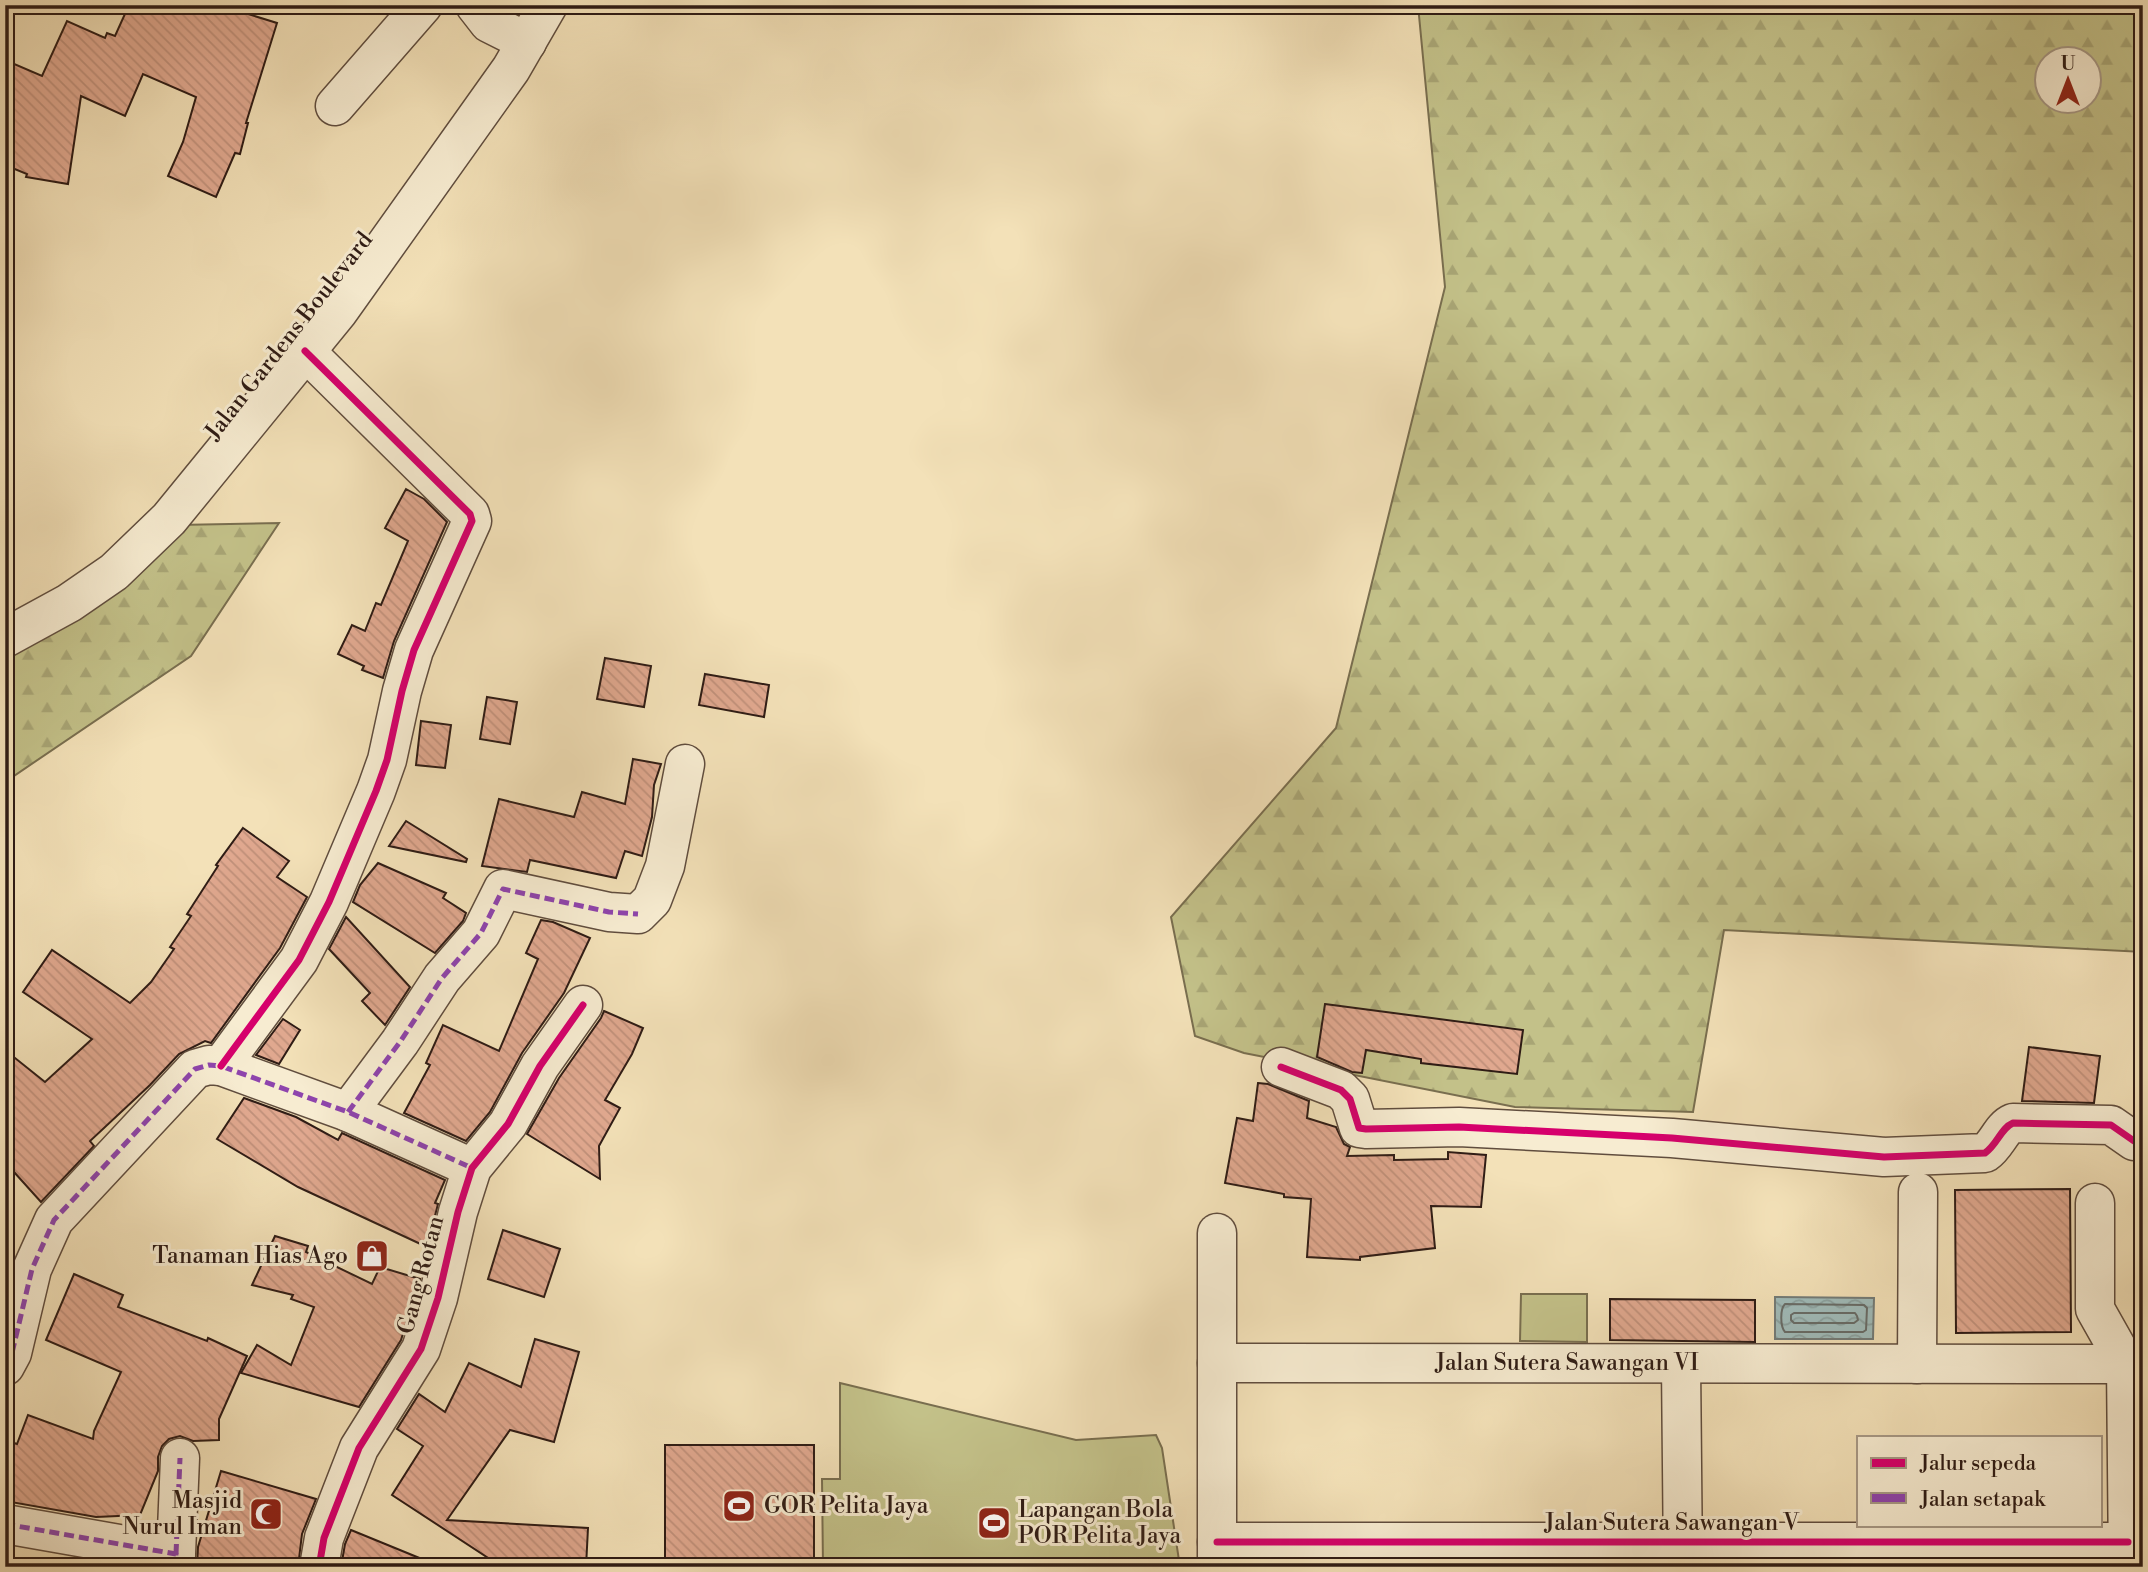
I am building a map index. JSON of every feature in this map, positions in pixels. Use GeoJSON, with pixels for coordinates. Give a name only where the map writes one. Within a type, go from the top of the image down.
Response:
{"type":"FeatureCollection","features":[{"type":"Feature","properties":{"kind":"street"},"geometry":{"type":"LineString","coordinates":[[335,106],[423,5]]}},
{"type":"Feature","properties":{"kind":"street"},"geometry":{"type":"LineString","coordinates":[[475,5],[489,23],[536,17]]}},
{"type":"Feature","properties":{"kind":"street","name":"Jalan Gardens Boulevard"},"geometry":{"type":"LineString","coordinates":[[5,638],[69,603],[114,572],[169,519],[338,312],[511,69],[536,17]]}},
{"type":"Feature","properties":{"kind":"street"},"geometry":{"type":"LineString","coordinates":[[221,1066],[299,960],[330,902],[383,770],[414,650],[472,521],[470,514],[305,351]]}},
{"type":"Feature","properties":{"kind":"street"},"geometry":{"type":"LineString","coordinates":[[348,1112],[400,1042],[442,978],[481,933],[503,889],[609,912],[638,914],[652,900],[665,866],[685,764]]}},
{"type":"Feature","properties":{"kind":"street","name":"Gang Rotan"},"geometry":{"type":"LineString","coordinates":[[319,1567],[324,1538],[359,1448],[421,1349],[438,1298],[458,1212],[472,1168],[508,1124],[540,1066],[583,1005]]}},
{"type":"Feature","properties":{"kind":"street"},"geometry":{"type":"LineString","coordinates":[[5,1366],[12,1353],[32,1269],[54,1220],[195,1069],[209,1065],[221,1066],[348,1112],[472,1168]]}},
{"type":"Feature","properties":{"kind":"street"},"geometry":{"type":"LineString","coordinates":[[1281,1068],[1342,1090],[1350,1099],[1359,1128],[1366,1129],[1459,1127],[1659,1137],[1884,1157],[1985,1153],[2008,1126],[2014,1123],[2111,1125],[2134,1141],[2143,1141]]}},
{"type":"Feature","properties":{"kind":"street"},"geometry":{"type":"LineString","coordinates":[[1917,1364],[1919,1192]]}},
{"type":"Feature","properties":{"kind":"street"},"geometry":{"type":"LineString","coordinates":[[2095,1203],[2095,1309],[2126,1364],[2135,1441],[2128,1555]]}},
{"type":"Feature","properties":{"kind":"street"},"geometry":{"type":"LineString","coordinates":[[1217,1233],[1217,1555]]}},
{"type":"Feature","properties":{"kind":"street","name":"Jalan Sutera Sawangan VI"},"geometry":{"type":"LineString","coordinates":[[1217,1363],[2126,1364]]}},
{"type":"Feature","properties":{"kind":"street"},"geometry":{"type":"LineString","coordinates":[[1681,1364],[1683,1555]]}},
{"type":"Feature","properties":{"kind":"street"},"geometry":{"type":"LineString","coordinates":[[5,1524],[176,1560],[180,1458]]}},
{"type":"Feature","properties":{"kind":"street","name":"Jalan Sutera Sawangan V"},"geometry":{"type":"LineString","coordinates":[[1217,1555],[2128,1555]]}},
{"type":"Feature","properties":{"kind":"green space"},"geometry":{"type":"Polygon","coordinates":[[[1418,5],[2143,5],[2143,952],[1724,930],[1693,1112],[1515,1107],[1244,1053],[1195,1036],[1171,917],[1336,728],[1445,287],[1418,5]]]}},
{"type":"Feature","properties":{"kind":"green space"},"geometry":{"type":"Polygon","coordinates":[[[279,523],[191,656],[5,782],[5,650],[177,525],[279,523]]]}},
{"type":"Feature","properties":{"kind":"green space"},"geometry":{"type":"Polygon","coordinates":[[[1521,1294],[1587,1294],[1587,1342],[1520,1341],[1521,1294]]]}},
{"type":"Feature","properties":{"kind":"green space","name":"Lapangan Bola POR Pelita Jaya"},"geometry":{"type":"Polygon","coordinates":[[[840,1383],[1076,1440],[1156,1435],[1162,1448],[1180,1567],[823,1567],[822,1479],[840,1479],[840,1383]]]}},
{"type":"Feature","properties":{"kind":"water"},"geometry":{"type":"Polygon","coordinates":[[[1775,1297],[1874,1298],[1873,1339],[1775,1339],[1775,1297]]]}},
{"type":"Feature","properties":{"kind":"building"},"geometry":{"type":"Polygon","coordinates":[[[129,5],[219,5],[277,23],[246,123],[240,154],[235,153],[216,197],[168,176],[183,142],[196,97],[143,74],[125,116],[81,96],[68,184],[26,177],[27,174],[5,165],[5,60],[42,76],[67,21],[105,38],[107,33],[115,36],[129,5]]]}},
{"type":"Feature","properties":{"kind":"building"},"geometry":{"type":"Polygon","coordinates":[[[406,489],[424,499],[447,522],[394,641],[383,678],[362,670],[364,666],[338,654],[352,625],[365,631],[376,603],[381,605],[408,541],[385,528],[406,489]]]}},
{"type":"Feature","properties":{"kind":"building"},"geometry":{"type":"Polygon","coordinates":[[[605,658],[651,666],[644,707],[597,699],[605,658]]]}},
{"type":"Feature","properties":{"kind":"building"},"geometry":{"type":"Polygon","coordinates":[[[705,674],[769,685],[764,717],[699,705],[705,674]]]}},
{"type":"Feature","properties":{"kind":"building"},"geometry":{"type":"Polygon","coordinates":[[[487,697],[517,702],[510,744],[480,739],[487,697]]]}},
{"type":"Feature","properties":{"kind":"building"},"geometry":{"type":"Polygon","coordinates":[[[421,721],[451,725],[445,768],[416,765],[421,721]]]}},
{"type":"Feature","properties":{"kind":"building"},"geometry":{"type":"Polygon","coordinates":[[[633,759],[661,764],[654,785],[652,817],[642,856],[625,851],[616,878],[530,860],[527,872],[482,866],[499,799],[574,817],[582,792],[625,804],[633,759]]]}},
{"type":"Feature","properties":{"kind":"building"},"geometry":{"type":"Polygon","coordinates":[[[406,821],[467,859],[466,862],[389,846],[406,821]]]}},
{"type":"Feature","properties":{"kind":"building"},"geometry":{"type":"Polygon","coordinates":[[[243,828],[289,861],[277,877],[307,897],[280,948],[211,1043],[205,1041],[179,1054],[90,1141],[94,1146],[41,1202],[5,1162],[5,1050],[45,1082],[92,1039],[23,992],[52,950],[130,1003],[151,982],[174,949],[170,947],[191,916],[187,914],[218,866],[216,865],[243,828]]]}},
{"type":"Feature","properties":{"kind":"building"},"geometry":{"type":"Polygon","coordinates":[[[378,863],[446,893],[443,898],[466,913],[463,921],[435,953],[353,902],[360,885],[378,863]]]}},
{"type":"Feature","properties":{"kind":"building"},"geometry":{"type":"Polygon","coordinates":[[[346,917],[410,987],[385,1025],[362,1001],[370,993],[329,949],[346,917]]]}},
{"type":"Feature","properties":{"kind":"building"},"geometry":{"type":"Polygon","coordinates":[[[541,920],[553,922],[590,938],[564,993],[522,1053],[490,1112],[466,1141],[404,1113],[430,1065],[426,1063],[443,1025],[499,1051],[538,959],[526,953],[541,920]]]}},
{"type":"Feature","properties":{"kind":"building"},"geometry":{"type":"Polygon","coordinates":[[[1325,1004],[1523,1030],[1517,1074],[1421,1063],[1421,1059],[1366,1050],[1362,1073],[1352,1072],[1317,1057],[1325,1004]]]}},
{"type":"Feature","properties":{"kind":"building"},"geometry":{"type":"Polygon","coordinates":[[[604,1011],[643,1028],[632,1054],[605,1100],[620,1108],[599,1146],[600,1179],[527,1134],[559,1078],[604,1011]]]}},
{"type":"Feature","properties":{"kind":"building"},"geometry":{"type":"Polygon","coordinates":[[[283,1019],[300,1030],[279,1064],[256,1055],[283,1019]]]}},
{"type":"Feature","properties":{"kind":"building"},"geometry":{"type":"Polygon","coordinates":[[[2029,1047],[2100,1056],[2094,1103],[2022,1101],[2029,1047]]]}},
{"type":"Feature","properties":{"kind":"building"},"geometry":{"type":"Polygon","coordinates":[[[1258,1083],[1268,1084],[1309,1101],[1307,1118],[1336,1127],[1344,1144],[1350,1147],[1347,1156],[1394,1155],[1394,1160],[1448,1159],[1448,1152],[1486,1155],[1481,1207],[1431,1206],[1435,1248],[1360,1257],[1360,1260],[1307,1257],[1311,1199],[1284,1197],[1284,1194],[1225,1183],[1237,1118],[1253,1121],[1258,1083]]]}},
{"type":"Feature","properties":{"kind":"building"},"geometry":{"type":"Polygon","coordinates":[[[244,1098],[296,1117],[338,1140],[342,1133],[445,1180],[435,1203],[438,1204],[427,1247],[298,1187],[217,1139],[244,1098]]]}},
{"type":"Feature","properties":{"kind":"building"},"geometry":{"type":"Polygon","coordinates":[[[2070,1189],[2071,1332],[1956,1333],[1955,1190],[2070,1189]]]}},
{"type":"Feature","properties":{"kind":"building"},"geometry":{"type":"Polygon","coordinates":[[[503,1230],[560,1249],[544,1297],[488,1279],[503,1230]]]}},
{"type":"Feature","properties":{"kind":"building"},"geometry":{"type":"Polygon","coordinates":[[[275,1236],[308,1246],[306,1252],[372,1284],[380,1267],[420,1279],[401,1340],[359,1407],[241,1373],[257,1345],[291,1365],[314,1307],[291,1299],[293,1295],[252,1285],[275,1236]]]}},
{"type":"Feature","properties":{"kind":"building"},"geometry":{"type":"Polygon","coordinates":[[[74,1274],[123,1295],[118,1307],[207,1341],[208,1338],[247,1356],[219,1419],[219,1440],[193,1441],[180,1436],[169,1439],[162,1446],[158,1457],[158,1471],[140,1515],[96,1517],[5,1501],[5,1440],[17,1444],[28,1415],[93,1439],[94,1431],[121,1372],[46,1340],[74,1274]]]}},
{"type":"Feature","properties":{"kind":"building"},"geometry":{"type":"Polygon","coordinates":[[[1610,1299],[1755,1300],[1755,1342],[1610,1340],[1610,1299]]]}},
{"type":"Feature","properties":{"kind":"building"},"geometry":{"type":"Polygon","coordinates":[[[535,1339],[579,1352],[554,1442],[510,1430],[447,1520],[588,1528],[586,1567],[502,1567],[392,1495],[423,1446],[397,1429],[419,1394],[445,1412],[469,1363],[521,1387],[535,1339]]]}},
{"type":"Feature","properties":{"kind":"building","name":"GOR Pelita Jaya"},"geometry":{"type":"Polygon","coordinates":[[[665,1445],[814,1445],[814,1567],[665,1567],[665,1445]]]}},
{"type":"Feature","properties":{"kind":"building","name":"Masjid Nurul Iman"},"geometry":{"type":"Polygon","coordinates":[[[221,1471],[316,1499],[302,1534],[298,1567],[197,1567],[198,1547],[221,1471]]]}},
{"type":"Feature","properties":{"kind":"building"},"geometry":{"type":"Polygon","coordinates":[[[351,1530],[439,1567],[341,1567],[345,1544],[351,1530]]]}},
{"type":"Feature","properties":{"kind":"marked path"},"geometry":{"type":"LineString","coordinates":[[348,1112],[400,1042],[442,978],[481,933],[503,889],[609,912],[638,914]]}},
{"type":"Feature","properties":{"kind":"marked path"},"geometry":{"type":"LineString","coordinates":[[5,1366],[12,1353],[32,1269],[54,1220],[195,1069],[209,1065],[221,1066],[348,1112],[472,1168]]}},
{"type":"Feature","properties":{"kind":"marked path"},"geometry":{"type":"LineString","coordinates":[[176,1554],[180,1458]]}},
{"type":"Feature","properties":{"kind":"marked path"},"geometry":{"type":"LineString","coordinates":[[5,1524],[176,1554],[175,1567]]}},
{"type":"Feature","properties":{"kind":"cycle path"},"geometry":{"type":"LineString","coordinates":[[221,1066],[299,960],[329,902],[387,760],[414,650],[472,521],[470,514],[305,351]]}},
{"type":"Feature","properties":{"kind":"cycle path"},"geometry":{"type":"LineString","coordinates":[[319,1567],[324,1538],[359,1448],[421,1349],[438,1298],[458,1212],[472,1168],[508,1124],[540,1066],[583,1005]]}},
{"type":"Feature","properties":{"kind":"cycle path"},"geometry":{"type":"LineString","coordinates":[[1281,1067],[1341,1090],[1350,1099],[1359,1128],[1366,1129],[1459,1127],[1672,1138],[1884,1157],[1985,1153],[2013,1123],[2111,1125],[2134,1141],[2143,1141]]}},
{"type":"Feature","properties":{"kind":"cycle path"},"geometry":{"type":"LineString","coordinates":[[1217,1542],[2128,1542]]}},
{"type":"Feature","properties":{"kind":"place","name":"Tanaman Hias Ago"},"geometry":{"type":"Point","coordinates":[372,1256]}},
{"type":"Feature","properties":{"kind":"place","name":"GOR Pelita Jaya"},"geometry":{"type":"Point","coordinates":[739,1506]}},
{"type":"Feature","properties":{"kind":"place","name":"Masjid Nurul Iman"},"geometry":{"type":"Point","coordinates":[266,1514]}},
{"type":"Feature","properties":{"kind":"place","name":"Lapangan Bola POR Pelita Jaya"},"geometry":{"type":"Point","coordinates":[994,1523]}}]}
